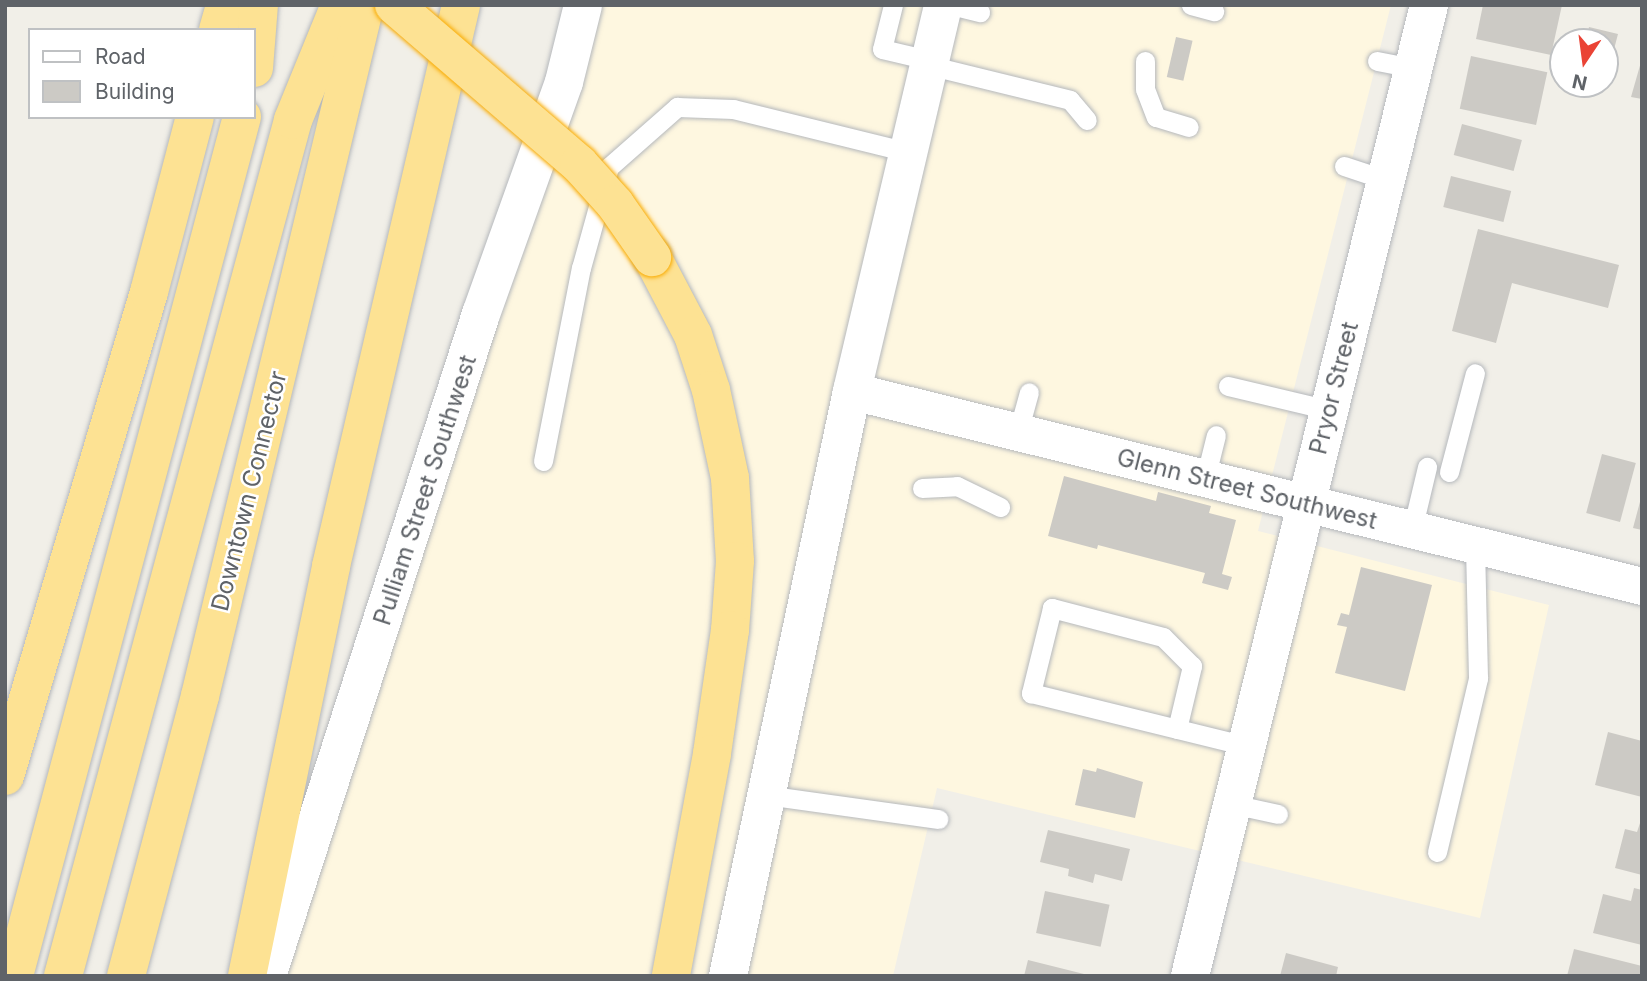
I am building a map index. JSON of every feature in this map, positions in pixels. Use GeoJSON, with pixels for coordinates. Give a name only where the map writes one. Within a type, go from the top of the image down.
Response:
{"type":"FeatureCollection","features":[{"type":"Feature","properties":{"kind":"highway"},"geometry":{"type":"LineString","coordinates":[[219,28],[225,5]]}},
{"type":"Feature","properties":{"kind":"highway"},"geometry":{"type":"LineString","coordinates":[[256,43],[259,5]]}},
{"type":"Feature","properties":{"kind":"highway"},"geometry":{"type":"LineString","coordinates":[[63,976],[293,120],[340,5]]}},
{"type":"Feature","properties":{"kind":"highway","name":"Downtown Connector"},"geometry":{"type":"LineString","coordinates":[[126,976],[200,696],[365,5]]}},
{"type":"Feature","properties":{"kind":"highway"},"geometry":{"type":"LineString","coordinates":[[394,5],[579,164],[615,204],[652,257],[693,334],[711,390],[730,478],[735,561],[730,630],[712,754],[671,976]]}},
{"type":"Feature","properties":{"kind":"highway"},"geometry":{"type":"LineString","coordinates":[[247,976],[331,566],[461,5]]}},
{"type":"Feature","properties":{"kind":"highway"},"geometry":{"type":"LineString","coordinates":[[5,775],[149,292],[194,119]]}},
{"type":"Feature","properties":{"kind":"highway"},"geometry":{"type":"LineString","coordinates":[[14,976],[241,119]]}},
{"type":"Feature","properties":{"kind":"main road","name":"Pulliam Street Southwest"},"geometry":{"type":"LineString","coordinates":[[267,976],[481,314],[564,82],[583,5]]}},
{"type":"Feature","properties":{"kind":"main road"},"geometry":{"type":"LineString","coordinates":[[728,976],[852,391],[943,5]]}},
{"type":"Feature","properties":{"kind":"main road","name":"Pryor Street"},"geometry":{"type":"LineString","coordinates":[[1190,976],[1429,5]]}},
{"type":"Feature","properties":{"kind":"street","name":"Glenn Street Southwest"},"geometry":{"type":"LineString","coordinates":[[852,391],[1642,586]]}},
{"type":"Feature","properties":{"kind":"lane"},"geometry":{"type":"LineString","coordinates":[[892,5],[882,49],[1070,100],[1087,120]]}},
{"type":"Feature","properties":{"kind":"lane"},"geometry":{"type":"LineString","coordinates":[[951,5],[980,12]]}},
{"type":"Feature","properties":{"kind":"lane"},"geometry":{"type":"LineString","coordinates":[[1191,5],[1214,11]]}},
{"type":"Feature","properties":{"kind":"lane"},"geometry":{"type":"LineString","coordinates":[[1144,61],[1145,89],[1156,117],[1189,127]]}},
{"type":"Feature","properties":{"kind":"lane"},"geometry":{"type":"LineString","coordinates":[[1377,61],[1413,68]]}},
{"type":"Feature","properties":{"kind":"lane"},"geometry":{"type":"LineString","coordinates":[[543,461],[581,268],[609,167],[677,107],[733,109],[908,152]]}},
{"type":"Feature","properties":{"kind":"lane"},"geometry":{"type":"LineString","coordinates":[[1344,166],[1386,180]]}},
{"type":"Feature","properties":{"kind":"lane"},"geometry":{"type":"LineString","coordinates":[[1450,472],[1475,373]]}},
{"type":"Feature","properties":{"kind":"lane"},"geometry":{"type":"LineString","coordinates":[[1228,386],[1329,410]]}},
{"type":"Feature","properties":{"kind":"lane"},"geometry":{"type":"LineString","coordinates":[[1018,432],[1029,392]]}},
{"type":"Feature","properties":{"kind":"lane"},"geometry":{"type":"LineString","coordinates":[[1205,479],[1216,435]]}},
{"type":"Feature","properties":{"kind":"lane"},"geometry":{"type":"LineString","coordinates":[[1412,530],[1427,467]]}},
{"type":"Feature","properties":{"kind":"lane"},"geometry":{"type":"LineString","coordinates":[[922,488],[957,486],[1000,507]]}},
{"type":"Feature","properties":{"kind":"lane"},"geometry":{"type":"LineString","coordinates":[[1437,852],[1478,678],[1475,545]]}},
{"type":"Feature","properties":{"kind":"lane"},"geometry":{"type":"LineString","coordinates":[[1177,729],[1192,666],[1163,637],[1052,608],[1031,693],[1177,729],[1239,774],[1278,814]]}},
{"type":"Feature","properties":{"kind":"lane"},"geometry":{"type":"LineString","coordinates":[[765,795],[937,819]]}},
{"type":"Feature","properties":{"kind":"shaded area"},"geometry":{"type":"Polygon","coordinates":[[[571,5],[1391,5],[1258,531],[1549,605],[1480,918],[937,788],[893,976],[259,976],[571,5]]]}},
{"type":"Feature","properties":{"kind":"building"},"geometry":{"type":"Polygon","coordinates":[[[1483,5],[1562,5],[1557,28],[1549,28],[1549,55],[1476,39],[1483,5]]]}},
{"type":"Feature","properties":{"kind":"building"},"geometry":{"type":"Polygon","coordinates":[[[1176,37],[1193,41],[1183,81],[1167,77],[1176,37]]]}},
{"type":"Feature","properties":{"kind":"building"},"geometry":{"type":"Polygon","coordinates":[[[1471,56],[1547,72],[1536,125],[1460,109],[1471,56]]]}},
{"type":"Feature","properties":{"kind":"building"},"geometry":{"type":"Polygon","coordinates":[[[1642,62],[1642,99],[1631,97],[1642,62]]]}},
{"type":"Feature","properties":{"kind":"building"},"geometry":{"type":"Polygon","coordinates":[[[1462,124],[1522,140],[1514,171],[1454,155],[1462,124]]]}},
{"type":"Feature","properties":{"kind":"building"},"geometry":{"type":"Polygon","coordinates":[[[1451,176],[1511,191],[1503,222],[1443,207],[1451,176]]]}},
{"type":"Feature","properties":{"kind":"building"},"geometry":{"type":"Polygon","coordinates":[[[1478,229],[1619,265],[1608,308],[1512,283],[1496,343],[1452,331],[1478,229]]]}},
{"type":"Feature","properties":{"kind":"building"},"geometry":{"type":"Polygon","coordinates":[[[1602,454],[1636,463],[1620,522],[1586,513],[1602,454]]]}},
{"type":"Feature","properties":{"kind":"building"},"geometry":{"type":"Polygon","coordinates":[[[1064,476],[1156,501],[1158,492],[1211,506],[1209,513],[1236,520],[1222,574],[1232,577],[1228,590],[1202,583],[1205,573],[1098,545],[1097,549],[1048,536],[1064,476]]]}},
{"type":"Feature","properties":{"kind":"building"},"geometry":{"type":"Polygon","coordinates":[[[1642,498],[1642,530],[1633,528],[1642,498]]]}},
{"type":"Feature","properties":{"kind":"building"},"geometry":{"type":"Polygon","coordinates":[[[1361,567],[1432,585],[1405,691],[1335,673],[1347,627],[1337,625],[1341,613],[1349,615],[1361,567]]]}},
{"type":"Feature","properties":{"kind":"building"},"geometry":{"type":"Polygon","coordinates":[[[1608,732],[1642,741],[1642,797],[1595,785],[1608,732]]]}},
{"type":"Feature","properties":{"kind":"building"},"geometry":{"type":"Polygon","coordinates":[[[1097,768],[1143,782],[1135,818],[1075,805],[1083,769],[1096,772],[1097,768]]]}},
{"type":"Feature","properties":{"kind":"building"},"geometry":{"type":"Polygon","coordinates":[[[1642,817],[1642,875],[1615,868],[1625,829],[1637,832],[1642,817]]]}},
{"type":"Feature","properties":{"kind":"building"},"geometry":{"type":"Polygon","coordinates":[[[1048,830],[1130,849],[1122,881],[1095,874],[1093,883],[1068,876],[1069,869],[1040,862],[1048,830]]]}},
{"type":"Feature","properties":{"kind":"building"},"geometry":{"type":"Polygon","coordinates":[[[1634,888],[1642,890],[1642,945],[1593,933],[1603,894],[1631,901],[1634,888]]]}},
{"type":"Feature","properties":{"kind":"building"},"geometry":{"type":"Polygon","coordinates":[[[1045,891],[1110,905],[1101,947],[1036,933],[1045,891]]]}},
{"type":"Feature","properties":{"kind":"building"},"geometry":{"type":"Polygon","coordinates":[[[1574,949],[1642,966],[1642,976],[1567,976],[1574,949]]]}},
{"type":"Feature","properties":{"kind":"building"},"geometry":{"type":"Polygon","coordinates":[[[1286,953],[1338,967],[1336,976],[1280,976],[1286,953]]]}},
{"type":"Feature","properties":{"kind":"building"},"geometry":{"type":"Polygon","coordinates":[[[1028,960],[1088,975],[1088,976],[1024,976],[1028,960]]]}}]}
